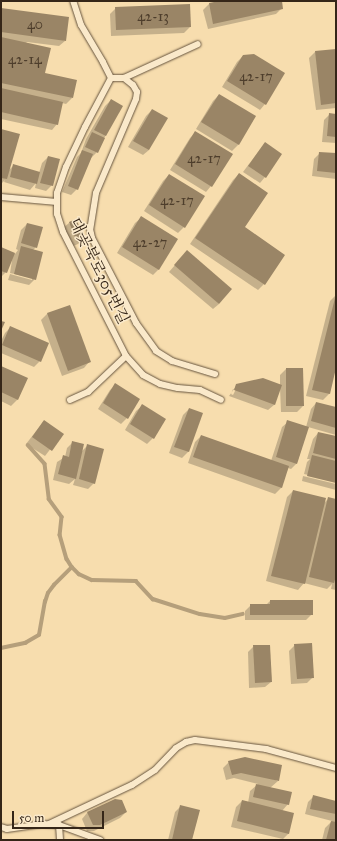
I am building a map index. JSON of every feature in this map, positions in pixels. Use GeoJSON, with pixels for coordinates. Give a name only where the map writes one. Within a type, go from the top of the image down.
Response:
{"type":"FeatureCollection","features":[{"type":"Feature","properties":{"kind":"lane"},"geometry":{"type":"LineString","coordinates":[[73,1],[81,25],[104,62],[111,78],[124,78],[198,44]]}},
{"type":"Feature","properties":{"kind":"lane","name":"대곶북로305번길"},"geometry":{"type":"LineString","coordinates":[[111,78],[66,167],[57,194],[57,214],[63,232],[126,356],[143,375],[160,384],[178,388],[200,390],[221,400]]}},
{"type":"Feature","properties":{"kind":"lane"},"geometry":{"type":"LineString","coordinates":[[124,78],[134,85],[137,92],[136,99],[96,193],[90,229],[92,238],[136,323],[156,351],[172,361],[215,374]]}},
{"type":"Feature","properties":{"kind":"lane"},"geometry":{"type":"LineString","coordinates":[[1,197],[57,202]]}},
{"type":"Feature","properties":{"kind":"lane"},"geometry":{"type":"LineString","coordinates":[[70,400],[88,392],[126,356]]}},
{"type":"Feature","properties":{"kind":"lane"},"geometry":{"type":"LineString","coordinates":[[49,824],[132,785],[155,770],[176,748],[186,742],[195,740],[266,749],[336,768]]}},
{"type":"Feature","properties":{"kind":"lane"},"geometry":{"type":"LineString","coordinates":[[1,827],[7,829],[49,824],[59,825],[100,840]]}},
{"type":"Feature","properties":{"kind":"lane"},"geometry":{"type":"LineString","coordinates":[[59,825],[60,840]]}},
{"type":"Feature","properties":{"kind":"building"},"geometry":{"type":"Polygon","coordinates":[[[219,1],[282,1],[283,9],[213,24],[209,3],[219,1]]]}},
{"type":"Feature","properties":{"kind":"building"},"geometry":{"type":"Polygon","coordinates":[[[190,4],[191,27],[116,30],[115,7],[190,4]]]}},
{"type":"Feature","properties":{"kind":"building"},"geometry":{"type":"Polygon","coordinates":[[[1,8],[69,17],[66,41],[1,32],[1,8]]]}},
{"type":"Feature","properties":{"kind":"building"},"geometry":{"type":"Polygon","coordinates":[[[1,37],[51,48],[45,73],[77,80],[73,98],[1,83],[1,37]]]}},
{"type":"Feature","properties":{"kind":"building"},"geometry":{"type":"Polygon","coordinates":[[[336,49],[336,103],[321,105],[315,51],[336,49]]]}},
{"type":"Feature","properties":{"kind":"building"},"geometry":{"type":"Polygon","coordinates":[[[254,54],[285,73],[266,105],[227,81],[243,55],[254,54]]]}},
{"type":"Feature","properties":{"kind":"building"},"geometry":{"type":"Polygon","coordinates":[[[1,88],[63,102],[58,125],[1,112],[1,88]]]}},
{"type":"Feature","properties":{"kind":"building"},"geometry":{"type":"Polygon","coordinates":[[[219,94],[256,116],[239,145],[201,122],[219,94]]]}},
{"type":"Feature","properties":{"kind":"building"},"geometry":{"type":"Polygon","coordinates":[[[111,99],[123,106],[106,136],[94,130],[111,99]]]}},
{"type":"Feature","properties":{"kind":"building"},"geometry":{"type":"Polygon","coordinates":[[[152,109],[168,118],[149,150],[133,141],[152,109]]]}},
{"type":"Feature","properties":{"kind":"building"},"geometry":{"type":"Polygon","coordinates":[[[329,113],[336,114],[336,137],[327,136],[329,113]]]}},
{"type":"Feature","properties":{"kind":"building"},"geometry":{"type":"Polygon","coordinates":[[[1,129],[20,134],[7,179],[1,178],[1,129]]]}},
{"type":"Feature","properties":{"kind":"building"},"geometry":{"type":"Polygon","coordinates":[[[195,131],[233,154],[212,187],[175,164],[195,131]]]}},
{"type":"Feature","properties":{"kind":"building"},"geometry":{"type":"Polygon","coordinates":[[[92,132],[105,138],[98,153],[85,147],[92,132]]]}},
{"type":"Feature","properties":{"kind":"building"},"geometry":{"type":"Polygon","coordinates":[[[265,142],[282,154],[266,178],[248,166],[265,142]]]}},
{"type":"Feature","properties":{"kind":"building"},"geometry":{"type":"Polygon","coordinates":[[[82,150],[93,154],[78,190],[68,186],[82,150]]]}},
{"type":"Feature","properties":{"kind":"building"},"geometry":{"type":"Polygon","coordinates":[[[319,152],[336,153],[336,173],[317,171],[319,152]]]}},
{"type":"Feature","properties":{"kind":"building"},"geometry":{"type":"Polygon","coordinates":[[[48,156],[60,159],[53,186],[40,183],[48,156]]]}},
{"type":"Feature","properties":{"kind":"building"},"geometry":{"type":"Polygon","coordinates":[[[13,164],[40,172],[37,184],[10,177],[13,164]]]}},
{"type":"Feature","properties":{"kind":"building"},"geometry":{"type":"Polygon","coordinates":[[[239,173],[268,193],[245,227],[285,255],[265,285],[195,238],[239,173]]]}},
{"type":"Feature","properties":{"kind":"building"},"geometry":{"type":"Polygon","coordinates":[[[169,174],[205,196],[185,228],[149,205],[169,174]]]}},
{"type":"Feature","properties":{"kind":"building"},"geometry":{"type":"Polygon","coordinates":[[[141,216],[178,239],[159,270],[122,247],[141,216]]]}},
{"type":"Feature","properties":{"kind":"building"},"geometry":{"type":"Polygon","coordinates":[[[76,219],[85,239],[77,242],[69,222],[76,219]]]}},
{"type":"Feature","properties":{"kind":"building"},"geometry":{"type":"Polygon","coordinates":[[[27,223],[43,227],[37,248],[21,243],[27,223]]]}},
{"type":"Feature","properties":{"kind":"building"},"geometry":{"type":"Polygon","coordinates":[[[21,246],[43,252],[36,280],[14,274],[21,246]]]}},
{"type":"Feature","properties":{"kind":"building"},"geometry":{"type":"Polygon","coordinates":[[[1,247],[15,253],[7,273],[1,271],[1,247]]]}},
{"type":"Feature","properties":{"kind":"building"},"geometry":{"type":"Polygon","coordinates":[[[187,250],[232,289],[219,304],[174,265],[187,250]]]}},
{"type":"Feature","properties":{"kind":"building"},"geometry":{"type":"Polygon","coordinates":[[[336,294],[336,368],[330,394],[312,390],[336,294]]]}},
{"type":"Feature","properties":{"kind":"building"},"geometry":{"type":"Polygon","coordinates":[[[70,305],[91,362],[68,371],[47,313],[70,305]]]}},
{"type":"Feature","properties":{"kind":"building"},"geometry":{"type":"Polygon","coordinates":[[[1,321],[5,322],[1,331],[1,321]]]}},
{"type":"Feature","properties":{"kind":"building"},"geometry":{"type":"Polygon","coordinates":[[[10,326],[49,343],[41,362],[2,345],[10,326]]]}},
{"type":"Feature","properties":{"kind":"building"},"geometry":{"type":"Polygon","coordinates":[[[1,366],[28,378],[18,400],[1,392],[1,366]]]}},
{"type":"Feature","properties":{"kind":"building"},"geometry":{"type":"Polygon","coordinates":[[[286,368],[303,368],[304,406],[286,406],[286,368]]]}},
{"type":"Feature","properties":{"kind":"building"},"geometry":{"type":"Polygon","coordinates":[[[263,378],[282,385],[275,405],[234,390],[236,384],[263,378]]]}},
{"type":"Feature","properties":{"kind":"building"},"geometry":{"type":"Polygon","coordinates":[[[115,383],[140,399],[128,419],[103,403],[115,383]]]}},
{"type":"Feature","properties":{"kind":"building"},"geometry":{"type":"Polygon","coordinates":[[[316,402],[336,407],[336,428],[311,421],[316,402]]]}},
{"type":"Feature","properties":{"kind":"building"},"geometry":{"type":"Polygon","coordinates":[[[142,404],[166,419],[154,439],[130,424],[142,404]]]}},
{"type":"Feature","properties":{"kind":"building"},"geometry":{"type":"Polygon","coordinates":[[[189,408],[203,413],[189,452],[174,447],[189,408]]]}},
{"type":"Feature","properties":{"kind":"building"},"geometry":{"type":"Polygon","coordinates":[[[44,420],[64,434],[52,451],[32,437],[44,420]]]}},
{"type":"Feature","properties":{"kind":"building"},"geometry":{"type":"Polygon","coordinates":[[[287,420],[309,427],[297,464],[276,457],[287,420]]]}},
{"type":"Feature","properties":{"kind":"building"},"geometry":{"type":"Polygon","coordinates":[[[318,432],[336,436],[336,459],[313,453],[318,432]]]}},
{"type":"Feature","properties":{"kind":"building"},"geometry":{"type":"Polygon","coordinates":[[[201,435],[289,466],[282,488],[193,457],[201,435]]]}},
{"type":"Feature","properties":{"kind":"building"},"geometry":{"type":"Polygon","coordinates":[[[72,441],[84,444],[76,479],[58,474],[63,455],[69,457],[72,441]]]}},
{"type":"Feature","properties":{"kind":"building"},"geometry":{"type":"Polygon","coordinates":[[[87,444],[104,449],[95,484],[79,479],[87,444]]]}},
{"type":"Feature","properties":{"kind":"building"},"geometry":{"type":"Polygon","coordinates":[[[312,455],[336,461],[336,483],[307,476],[312,455]]]}},
{"type":"Feature","properties":{"kind":"building"},"geometry":{"type":"Polygon","coordinates":[[[293,490],[326,498],[305,584],[271,576],[293,490]]]}},
{"type":"Feature","properties":{"kind":"building"},"geometry":{"type":"Polygon","coordinates":[[[328,497],[336,499],[336,576],[334,583],[309,577],[328,497]]]}},
{"type":"Feature","properties":{"kind":"building"},"geometry":{"type":"Polygon","coordinates":[[[270,600],[313,600],[313,615],[250,615],[250,604],[270,604],[270,600]]]}},
{"type":"Feature","properties":{"kind":"building"},"geometry":{"type":"Polygon","coordinates":[[[312,643],[314,678],[297,679],[294,644],[312,643]]]}},
{"type":"Feature","properties":{"kind":"building"},"geometry":{"type":"Polygon","coordinates":[[[253,645],[270,645],[272,682],[255,683],[253,645]]]}},
{"type":"Feature","properties":{"kind":"building"},"geometry":{"type":"Polygon","coordinates":[[[245,757],[282,765],[279,781],[241,773],[232,775],[228,761],[245,757]]]}},
{"type":"Feature","properties":{"kind":"building"},"geometry":{"type":"Polygon","coordinates":[[[256,784],[292,792],[289,805],[253,797],[256,784]]]}},
{"type":"Feature","properties":{"kind":"building"},"geometry":{"type":"Polygon","coordinates":[[[313,795],[336,801],[336,814],[310,809],[313,795]]]}},
{"type":"Feature","properties":{"kind":"building"},"geometry":{"type":"Polygon","coordinates":[[[115,799],[122,800],[127,812],[100,825],[93,825],[87,812],[115,799]]]}},
{"type":"Feature","properties":{"kind":"building"},"geometry":{"type":"Polygon","coordinates":[[[242,800],[294,813],[289,834],[237,821],[242,800]]]}},
{"type":"Feature","properties":{"kind":"building"},"geometry":{"type":"Polygon","coordinates":[[[180,805],[200,810],[192,840],[172,840],[180,805]]]}},
{"type":"Feature","properties":{"kind":"building"},"geometry":{"type":"Polygon","coordinates":[[[331,821],[336,822],[336,840],[326,840],[331,821]]]}},
{"type":"Feature","properties":{"kind":"waterway"},"geometry":{"type":"LineString","coordinates":[[28,445],[45,464],[49,499],[62,517],[60,535],[67,559],[72,567]]}},
{"type":"Feature","properties":{"kind":"waterway"},"geometry":{"type":"LineString","coordinates":[[1,648],[25,643],[39,635],[48,593],[72,567],[79,574],[92,580],[136,581],[153,599],[200,614],[225,618],[243,614]]}}]}
